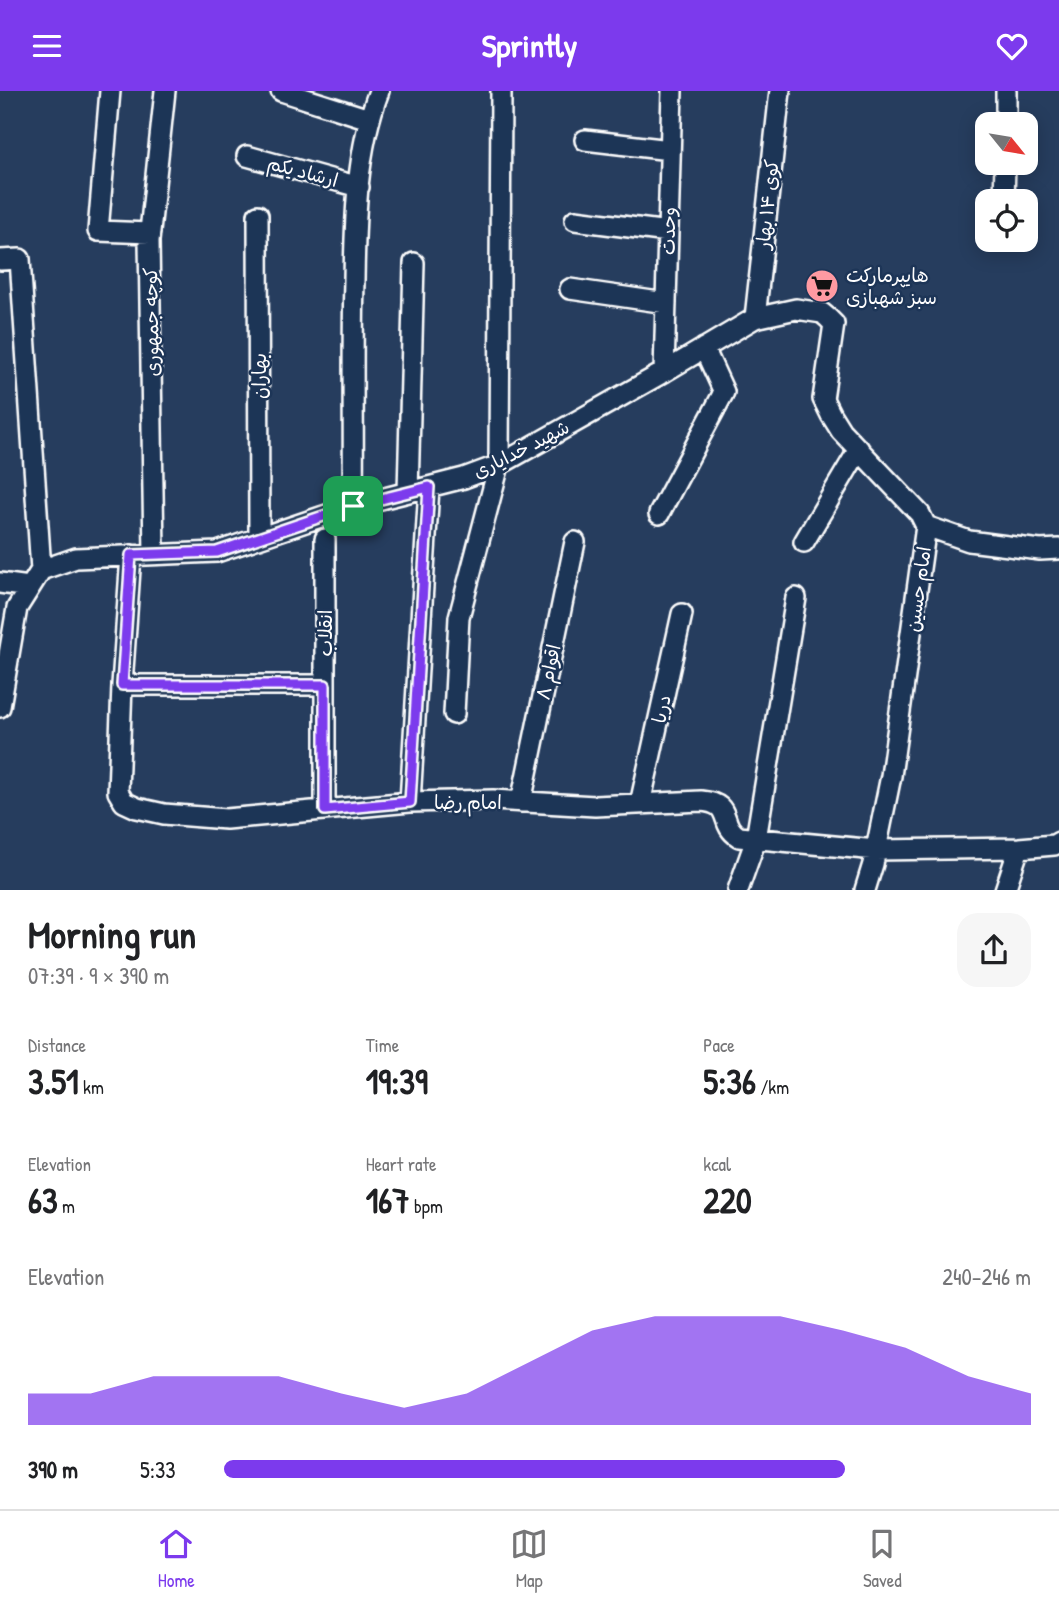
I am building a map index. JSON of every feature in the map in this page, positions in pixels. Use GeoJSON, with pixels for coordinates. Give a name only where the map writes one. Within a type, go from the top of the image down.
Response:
{"type":"FeatureCollection","features":[{"type":"Feature","properties":{"kind":"street"},"geometry":{"type":"LineString","coordinates":[[110,91],[98,231],[150,233]]}},
{"type":"Feature","properties":{"kind":"street","name":"کوچه جمهوری"},"geometry":{"type":"LineString","coordinates":[[154,554],[150,233],[165,91]]}},
{"type":"Feature","properties":{"kind":"street"},"geometry":{"type":"LineString","coordinates":[[281,91],[369,119]]}},
{"type":"Feature","properties":{"kind":"street"},"geometry":{"type":"LineString","coordinates":[[353,506],[355,244],[360,166],[369,119],[379,91]]}},
{"type":"Feature","properties":{"kind":"street"},"geometry":{"type":"LineString","coordinates":[[454,714],[458,617],[499,464],[501,91]]}},
{"type":"Feature","properties":{"kind":"street","name":"وحدت"},"geometry":{"type":"LineString","coordinates":[[664,372],[672,91]]}},
{"type":"Feature","properties":{"kind":"street","name":"کوی ۱۴ بهار"},"geometry":{"type":"LineString","coordinates":[[755,318],[780,91]]}},
{"type":"Feature","properties":{"kind":"street"},"geometry":{"type":"LineString","coordinates":[[1006,91],[1006,112]]}},
{"type":"Feature","properties":{"kind":"street"},"geometry":{"type":"LineString","coordinates":[[585,140],[670,150]]}},
{"type":"Feature","properties":{"kind":"street","name":"ارشاد یکم"},"geometry":{"type":"LineString","coordinates":[[247,156],[359,187]]}},
{"type":"Feature","properties":{"kind":"street","name":"بهاران"},"geometry":{"type":"LineString","coordinates":[[258,215],[259,538]]}},
{"type":"Feature","properties":{"kind":"street"},"geometry":{"type":"LineString","coordinates":[[575,220],[668,232]]}},
{"type":"Feature","properties":{"kind":"street"},"geometry":{"type":"LineString","coordinates":[[0,260],[20,259],[41,570],[18,608],[0,707]]}},
{"type":"Feature","properties":{"kind":"street"},"geometry":{"type":"LineString","coordinates":[[408,492],[414,263]]}},
{"type":"Feature","properties":{"kind":"street"},"geometry":{"type":"LineString","coordinates":[[570,289],[666,303]]}},
{"type":"Feature","properties":{"kind":"street","name":"شهید خدایاری"},"geometry":{"type":"LineString","coordinates":[[41,570],[76,558],[217,552],[353,506],[464,478],[499,464],[755,318],[796,309]]}},
{"type":"Feature","properties":{"kind":"street","name":"امام حسین"},"geometry":{"type":"LineString","coordinates":[[796,309],[822,313],[834,324],[823,399],[841,431],[920,514],[926,526],[891,776],[865,890]]}},
{"type":"Feature","properties":{"kind":"street"},"geometry":{"type":"LineString","coordinates":[[659,515],[724,392],[704,348]]}},
{"type":"Feature","properties":{"kind":"street"},"geometry":{"type":"LineString","coordinates":[[804,543],[859,449]]}},
{"type":"Feature","properties":{"kind":"street"},"geometry":{"type":"LineString","coordinates":[[410,802],[429,487]]}},
{"type":"Feature","properties":{"kind":"street"},"geometry":{"type":"LineString","coordinates":[[926,526],[969,541],[1040,550],[1059,549]]}},
{"type":"Feature","properties":{"kind":"street","name":"انقلاب"},"geometry":{"type":"LineString","coordinates":[[325,539],[325,810]]}},
{"type":"Feature","properties":{"kind":"street","name":"اقوام ۸"},"geometry":{"type":"LineString","coordinates":[[521,802],[575,542]]}},
{"type":"Feature","properties":{"kind":"street","name":"امام رضا"},"geometry":{"type":"LineString","coordinates":[[131,555],[118,792],[124,802],[137,809],[226,819],[410,802],[493,800],[595,806],[713,802],[720,806],[730,832],[739,837],[756,839],[876,850],[1019,848],[1054,845],[1059,842]]}},
{"type":"Feature","properties":{"kind":"street"},"geometry":{"type":"LineString","coordinates":[[0,583],[29,587]]}},
{"type":"Feature","properties":{"kind":"street"},"geometry":{"type":"LineString","coordinates":[[738,890],[756,839],[796,598]]}},
{"type":"Feature","properties":{"kind":"street","name":"دریا"},"geometry":{"type":"LineString","coordinates":[[640,804],[682,614]]}},
{"type":"Feature","properties":{"kind":"street"},"geometry":{"type":"LineString","coordinates":[[122,685],[325,685]]}},
{"type":"Feature","properties":{"kind":"street"},"geometry":{"type":"LineString","coordinates":[[1005,890],[1019,848]]}},
{"type":"Feature","properties":{"kind":"place","name":"هایپرمارکت سبز شهبازی"},"geometry":{"type":"Point","coordinates":[822,286]}},
{"type":"Feature","properties":{"kind":"route"},"geometry":{"type":"LineString","coordinates":[[429,487],[410,802],[325,810],[325,685],[122,685],[131,555],[217,552],[353,506],[429,487]]}}]}
